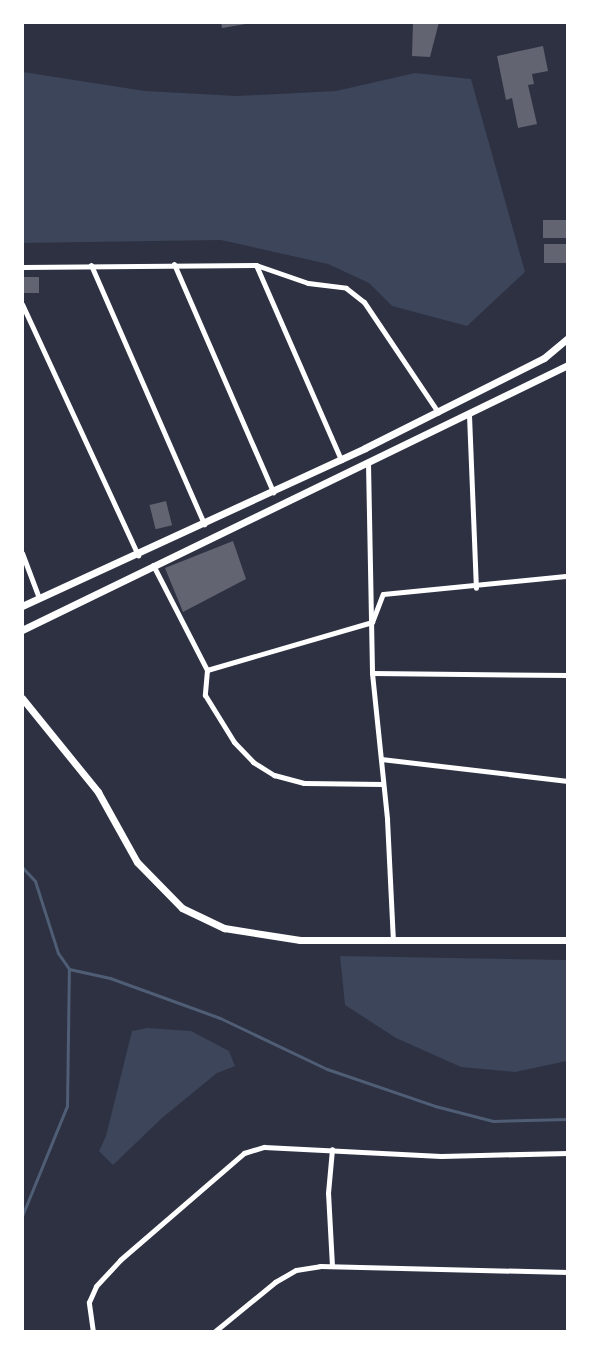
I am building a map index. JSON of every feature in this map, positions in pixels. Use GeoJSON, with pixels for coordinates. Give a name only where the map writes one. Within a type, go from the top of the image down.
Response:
{"type":"FeatureCollection","features":[{"type":"Feature","properties":{"kind":"street"},"geometry":{"type":"LineString","coordinates":[[174,264],[273,492]]}},
{"type":"Feature","properties":{"kind":"street"},"geometry":{"type":"LineString","coordinates":[[91,265],[204,524]]}},
{"type":"Feature","properties":{"kind":"street"},"geometry":{"type":"LineString","coordinates":[[22,267],[256,265],[308,283],[345,288],[364,302],[438,412]]}},
{"type":"Feature","properties":{"kind":"street"},"geometry":{"type":"LineString","coordinates":[[256,265],[341,460]]}},
{"type":"Feature","properties":{"kind":"street"},"geometry":{"type":"LineString","coordinates":[[22,304],[138,555]]}},
{"type":"Feature","properties":{"kind":"street"},"geometry":{"type":"LineString","coordinates":[[22,606],[138,555],[341,460],[544,358],[567,338]]}},
{"type":"Feature","properties":{"kind":"street"},"geometry":{"type":"LineString","coordinates":[[22,630],[153,564],[469,415],[567,365]]}},
{"type":"Feature","properties":{"kind":"street"},"geometry":{"type":"LineString","coordinates":[[469,415],[476,588]]}},
{"type":"Feature","properties":{"kind":"street"},"geometry":{"type":"LineString","coordinates":[[369,463],[372,673],[383,784],[393,940]]}},
{"type":"Feature","properties":{"kind":"street"},"geometry":{"type":"LineString","coordinates":[[22,553],[39,598]]}},
{"type":"Feature","properties":{"kind":"street"},"geometry":{"type":"LineString","coordinates":[[153,564],[207,670],[205,695],[234,742],[254,762],[274,775],[304,783],[383,784]]}},
{"type":"Feature","properties":{"kind":"street"},"geometry":{"type":"LineString","coordinates":[[372,622],[382,594],[476,588],[567,576]]}},
{"type":"Feature","properties":{"kind":"street"},"geometry":{"type":"LineString","coordinates":[[207,670],[372,622]]}},
{"type":"Feature","properties":{"kind":"street"},"geometry":{"type":"LineString","coordinates":[[372,673],[567,675]]}},
{"type":"Feature","properties":{"kind":"street"},"geometry":{"type":"LineString","coordinates":[[22,698],[98,792],[136,862],[182,908],[224,928],[278,937],[393,940],[567,940]]}},
{"type":"Feature","properties":{"kind":"street"},"geometry":{"type":"LineString","coordinates":[[381,759],[567,781]]}},
{"type":"Feature","properties":{"kind":"street"},"geometry":{"type":"LineString","coordinates":[[93,1332],[89,1302],[96,1286],[120,1260],[244,1153],[264,1147],[441,1156],[567,1153]]}},
{"type":"Feature","properties":{"kind":"street"},"geometry":{"type":"LineString","coordinates":[[332,1149],[328,1193],[332,1266]]}},
{"type":"Feature","properties":{"kind":"street"},"geometry":{"type":"LineString","coordinates":[[214,1332],[237,1309],[296,1270],[332,1266],[567,1272]]}},
{"type":"Feature","properties":{"kind":"shaded area"},"geometry":{"type":"Polygon","coordinates":[[[23,72],[145,91],[237,96],[336,91],[415,73],[471,79],[525,272],[467,326],[392,306],[369,283],[328,264],[221,240],[23,243],[23,72]]]}},
{"type":"Feature","properties":{"kind":"shaded area"},"geometry":{"type":"Polygon","coordinates":[[[340,956],[567,960],[567,1061],[515,1072],[461,1067],[396,1038],[345,1005],[340,956]]]}},
{"type":"Feature","properties":{"kind":"shaded area"},"geometry":{"type":"Polygon","coordinates":[[[147,1028],[191,1031],[229,1051],[235,1066],[217,1073],[162,1118],[113,1165],[99,1151],[106,1136],[132,1031],[147,1028]]]}},
{"type":"Feature","properties":{"kind":"building"},"geometry":{"type":"Polygon","coordinates":[[[221,22],[245,22],[246,24],[222,28],[221,22]]]}},
{"type":"Feature","properties":{"kind":"building"},"geometry":{"type":"Polygon","coordinates":[[[413,22],[439,22],[430,57],[412,56],[413,22]]]}},
{"type":"Feature","properties":{"kind":"building"},"geometry":{"type":"Polygon","coordinates":[[[543,46],[548,71],[532,74],[534,84],[528,85],[537,124],[518,128],[512,98],[506,100],[497,56],[543,46]]]}},
{"type":"Feature","properties":{"kind":"building"},"geometry":{"type":"Polygon","coordinates":[[[543,220],[568,220],[568,238],[543,238],[543,220]]]}},
{"type":"Feature","properties":{"kind":"building"},"geometry":{"type":"Polygon","coordinates":[[[544,244],[568,244],[568,263],[544,263],[544,244]]]}},
{"type":"Feature","properties":{"kind":"building"},"geometry":{"type":"Polygon","coordinates":[[[22,277],[39,277],[39,293],[22,293],[22,277]]]}},
{"type":"Feature","properties":{"kind":"building"},"geometry":{"type":"Polygon","coordinates":[[[166,501],[172,525],[156,529],[150,505],[166,501]]]}},
{"type":"Feature","properties":{"kind":"building"},"geometry":{"type":"Polygon","coordinates":[[[233,541],[246,579],[183,612],[165,568],[233,541]]]}},
{"type":"Feature","properties":{"kind":"waterway"},"geometry":{"type":"LineString","coordinates":[[22,867],[35,881],[58,953],[69,969],[110,978],[220,1018],[327,1069],[435,1106],[493,1121],[568,1119]]}},
{"type":"Feature","properties":{"kind":"waterway"},"geometry":{"type":"LineString","coordinates":[[22,1216],[67,1106],[69,969]]}}]}
